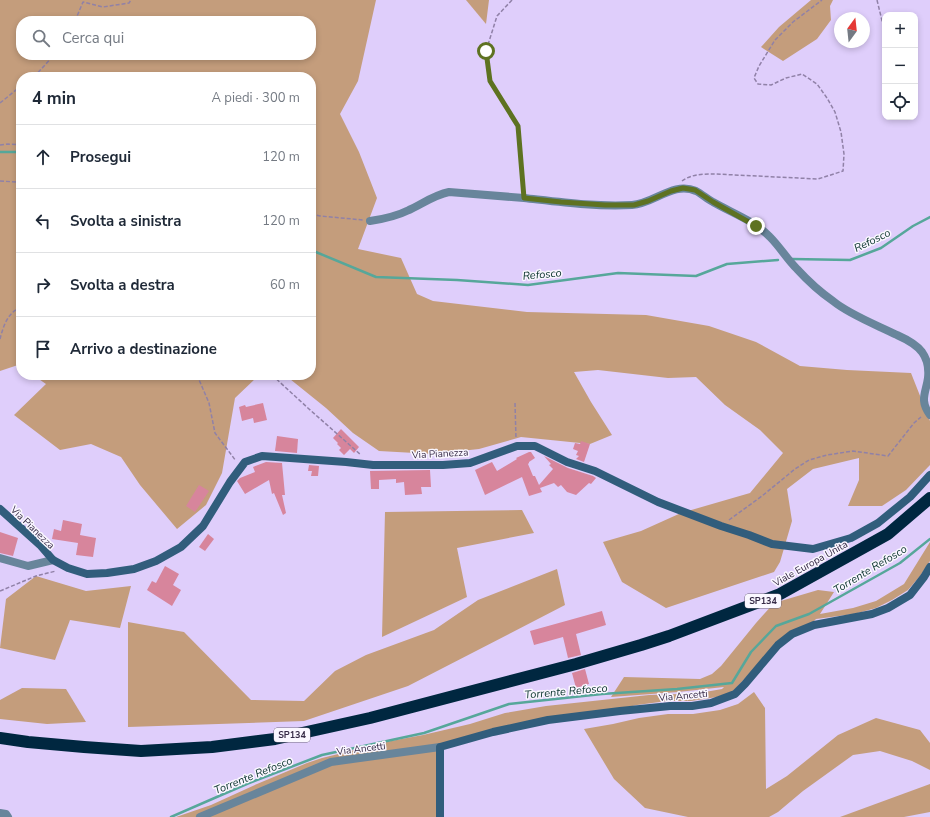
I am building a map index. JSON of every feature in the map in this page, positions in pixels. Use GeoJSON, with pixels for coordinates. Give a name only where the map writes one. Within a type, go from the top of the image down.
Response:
{"type":"FeatureCollection","features":[{"type":"Feature","properties":{"kind":"highway","name":"Viale Europa Unita"},"geometry":{"type":"LineString","coordinates":[[0,738],[28,742],[141,751],[212,747],[274,738],[370,718],[576,664],[669,636],[780,594],[888,534],[930,498]]}},
{"type":"Feature","properties":{"kind":"street"},"geometry":{"type":"LineString","coordinates":[[370,221],[395,216],[441,194],[449,192],[597,205],[634,205],[683,188],[695,190],[756,226],[770,236],[796,269],[813,286],[834,303],[913,343],[926,359],[928,378],[924,401],[929,414]]}},
{"type":"Feature","properties":{"kind":"street","name":"Via Pianezza"},"geometry":{"type":"LineString","coordinates":[[0,509],[40,545],[52,560],[68,568],[87,574],[107,573],[134,569],[181,547],[203,526],[230,482],[245,462],[262,456],[373,465],[443,464],[470,463],[517,446],[535,446],[567,462],[595,471],[658,502],[720,526],[750,535],[772,544],[812,549],[851,538],[878,523],[910,497],[930,475]]}},
{"type":"Feature","properties":{"kind":"street","name":"Via Pianezza"},"geometry":{"type":"LineString","coordinates":[[0,558],[28,566],[52,560]]}},
{"type":"Feature","properties":{"kind":"street","name":"Via Ancetti"},"geometry":{"type":"LineString","coordinates":[[200,817],[331,762],[440,748],[493,732],[548,720],[670,706],[712,704],[735,694],[750,679],[778,645],[792,634],[814,624],[872,614],[888,608],[910,595],[930,567]]}},
{"type":"Feature","properties":{"kind":"street"},"geometry":{"type":"LineString","coordinates":[[440,748],[440,817]]}},
{"type":"Feature","properties":{"kind":"street"},"geometry":{"type":"LineString","coordinates":[[0,814],[6,814],[8,817]]}},
{"type":"Feature","properties":{"kind":"path"},"geometry":{"type":"LineString","coordinates":[[77,16],[83,2],[103,7],[129,3],[131,0]]}},
{"type":"Feature","properties":{"kind":"path"},"geometry":{"type":"LineString","coordinates":[[512,0],[497,16],[486,51],[490,81],[518,126],[524,198]]}},
{"type":"Feature","properties":{"kind":"path"},"geometry":{"type":"LineString","coordinates":[[671,191],[684,179],[698,174],[754,175],[797,179],[818,179],[843,171],[844,154],[841,132],[835,112],[817,84],[802,74],[786,78],[771,85],[758,84],[754,78],[774,40],[793,22],[822,0]]}},
{"type":"Feature","properties":{"kind":"path"},"geometry":{"type":"LineString","coordinates":[[877,0],[882,21]]}},
{"type":"Feature","properties":{"kind":"path"},"geometry":{"type":"LineString","coordinates":[[39,72],[49,60]]}},
{"type":"Feature","properties":{"kind":"path"},"geometry":{"type":"LineString","coordinates":[[0,103],[16,90]]}},
{"type":"Feature","properties":{"kind":"path"},"geometry":{"type":"LineString","coordinates":[[0,146],[8,144],[16,145]]}},
{"type":"Feature","properties":{"kind":"path"},"geometry":{"type":"LineString","coordinates":[[0,181],[16,182]]}},
{"type":"Feature","properties":{"kind":"path"},"geometry":{"type":"LineString","coordinates":[[316,215],[370,221]]}},
{"type":"Feature","properties":{"kind":"path"},"geometry":{"type":"LineString","coordinates":[[0,339],[4,325],[16,309]]}},
{"type":"Feature","properties":{"kind":"path"},"geometry":{"type":"LineString","coordinates":[[199,380],[209,403],[215,433],[241,468]]}},
{"type":"Feature","properties":{"kind":"path"},"geometry":{"type":"LineString","coordinates":[[277,380],[373,465]]}},
{"type":"Feature","properties":{"kind":"path"},"geometry":{"type":"LineString","coordinates":[[515,403],[517,446]]}},
{"type":"Feature","properties":{"kind":"path"},"geometry":{"type":"LineString","coordinates":[[720,526],[809,460],[827,455],[853,451],[888,456],[914,422],[929,414]]}},
{"type":"Feature","properties":{"kind":"path"},"geometry":{"type":"LineString","coordinates":[[0,591],[36,576],[68,568]]}},
{"type":"Feature","properties":{"kind":"shaded area"},"geometry":{"type":"Polygon","coordinates":[[[0,0],[376,0],[358,81],[340,114],[359,152],[377,198],[358,249],[401,258],[417,294],[433,301],[527,312],[646,315],[709,326],[756,342],[800,366],[911,373],[930,421],[930,465],[906,490],[882,506],[848,506],[859,480],[859,458],[813,469],[787,489],[792,521],[780,562],[774,572],[666,608],[622,582],[603,542],[641,531],[681,513],[750,493],[783,453],[760,430],[725,405],[696,377],[668,378],[598,370],[574,372],[612,435],[590,444],[521,437],[479,449],[433,454],[379,451],[353,433],[326,408],[291,380],[316,380],[316,72],[16,72],[16,366],[0,371],[0,0]]]}},
{"type":"Feature","properties":{"kind":"shaded area"},"geometry":{"type":"Polygon","coordinates":[[[466,0],[489,0],[486,24],[466,0]]]}},
{"type":"Feature","properties":{"kind":"shaded area"},"geometry":{"type":"Polygon","coordinates":[[[811,0],[833,0],[830,6],[831,20],[817,39],[783,61],[761,47],[779,27],[811,0]]]}},
{"type":"Feature","properties":{"kind":"shaded area"},"geometry":{"type":"Polygon","coordinates":[[[40,380],[254,380],[235,398],[222,473],[206,505],[177,529],[140,485],[121,457],[91,444],[60,450],[14,415],[46,384],[40,380]]]}},
{"type":"Feature","properties":{"kind":"shaded area"},"geometry":{"type":"Polygon","coordinates":[[[522,510],[534,533],[457,548],[467,597],[382,637],[385,512],[522,510]]]}},
{"type":"Feature","properties":{"kind":"shaded area"},"geometry":{"type":"Polygon","coordinates":[[[930,542],[930,561],[908,590],[876,608],[854,614],[816,619],[777,645],[732,692],[717,697],[691,701],[667,701],[637,705],[611,711],[490,731],[442,746],[439,817],[176,817],[211,805],[257,784],[322,758],[470,724],[505,713],[546,706],[649,695],[705,692],[722,689],[724,687],[611,697],[624,677],[700,679],[712,674],[721,666],[774,603],[818,590],[834,592],[820,614],[853,608],[876,601],[904,584],[930,542]]]}},
{"type":"Feature","properties":{"kind":"shaded area"},"geometry":{"type":"Polygon","coordinates":[[[557,569],[565,605],[408,686],[304,721],[128,727],[128,622],[184,632],[251,700],[304,701],[335,671],[366,655],[434,630],[478,600],[557,569]]]}},
{"type":"Feature","properties":{"kind":"shaded area"},"geometry":{"type":"Polygon","coordinates":[[[36,576],[86,591],[131,586],[120,628],[70,620],[55,660],[0,648],[6,599],[36,576]]]}},
{"type":"Feature","properties":{"kind":"shaded area"},"geometry":{"type":"Polygon","coordinates":[[[22,688],[66,689],[86,722],[47,724],[0,719],[0,700],[22,688]]]}},
{"type":"Feature","properties":{"kind":"shaded area"},"geometry":{"type":"Polygon","coordinates":[[[754,692],[765,708],[766,789],[787,776],[838,735],[876,718],[920,730],[930,743],[930,770],[912,761],[880,751],[853,755],[803,791],[778,812],[769,817],[688,817],[645,808],[614,779],[584,729],[639,718],[668,714],[693,714],[720,710],[738,704],[754,692]]]}},
{"type":"Feature","properties":{"kind":"shaded area"},"geometry":{"type":"Polygon","coordinates":[[[930,784],[930,812],[904,817],[840,817],[930,784]]]}},
{"type":"Feature","properties":{"kind":"building"},"geometry":{"type":"Polygon","coordinates":[[[263,403],[267,420],[254,423],[253,418],[242,421],[239,407],[263,403]]]}},
{"type":"Feature","properties":{"kind":"building"},"geometry":{"type":"Polygon","coordinates":[[[341,429],[359,447],[354,453],[350,449],[344,455],[339,450],[341,448],[333,438],[341,429]]]}},
{"type":"Feature","properties":{"kind":"building"},"geometry":{"type":"Polygon","coordinates":[[[277,436],[298,439],[297,453],[275,451],[277,436]]]}},
{"type":"Feature","properties":{"kind":"building"},"geometry":{"type":"Polygon","coordinates":[[[581,441],[590,444],[584,462],[576,459],[579,456],[576,455],[578,451],[573,449],[575,443],[580,444],[581,441]]]}},
{"type":"Feature","properties":{"kind":"building"},"geometry":{"type":"Polygon","coordinates":[[[531,452],[535,458],[528,464],[539,485],[553,469],[549,465],[551,464],[544,456],[568,468],[596,478],[591,484],[589,483],[576,495],[567,492],[561,485],[558,487],[554,483],[540,488],[542,492],[529,496],[522,477],[485,495],[475,470],[492,462],[497,471],[517,459],[516,458],[531,452]]]}},
{"type":"Feature","properties":{"kind":"building"},"geometry":{"type":"Polygon","coordinates":[[[266,462],[282,463],[285,495],[282,495],[286,513],[283,515],[274,493],[272,494],[269,480],[245,494],[237,481],[240,478],[255,472],[253,467],[266,462]]]}},
{"type":"Feature","properties":{"kind":"building"},"geometry":{"type":"Polygon","coordinates":[[[309,465],[319,466],[318,476],[311,476],[312,471],[308,471],[309,465]]]}},
{"type":"Feature","properties":{"kind":"building"},"geometry":{"type":"Polygon","coordinates":[[[430,470],[431,487],[421,487],[422,494],[405,495],[404,482],[396,483],[396,479],[379,480],[379,489],[371,489],[370,471],[430,470]]]}},
{"type":"Feature","properties":{"kind":"building"},"geometry":{"type":"Polygon","coordinates":[[[199,485],[209,491],[195,512],[186,506],[199,485]]]}},
{"type":"Feature","properties":{"kind":"building"},"geometry":{"type":"Polygon","coordinates":[[[63,520],[82,524],[80,535],[96,538],[93,557],[76,555],[78,543],[52,539],[54,529],[61,531],[63,520]]]}},
{"type":"Feature","properties":{"kind":"building"},"geometry":{"type":"Polygon","coordinates":[[[0,532],[18,538],[13,556],[0,553],[0,532]]]}},
{"type":"Feature","properties":{"kind":"building"},"geometry":{"type":"Polygon","coordinates":[[[208,534],[214,539],[205,551],[199,547],[208,534]]]}},
{"type":"Feature","properties":{"kind":"building"},"geometry":{"type":"Polygon","coordinates":[[[165,566],[179,574],[173,585],[181,590],[172,606],[147,590],[152,581],[156,583],[165,566]]]}},
{"type":"Feature","properties":{"kind":"building"},"geometry":{"type":"Polygon","coordinates":[[[602,611],[606,625],[576,634],[581,655],[568,658],[563,637],[534,645],[530,631],[602,611]]]}},
{"type":"Feature","properties":{"kind":"building"},"geometry":{"type":"Polygon","coordinates":[[[585,669],[589,684],[576,688],[572,673],[585,669]]]}},
{"type":"Feature","properties":{"kind":"waterway","name":"Refosco"},"geometry":{"type":"LineString","coordinates":[[0,152],[16,152]]}},
{"type":"Feature","properties":{"kind":"waterway","name":"Refosco"},"geometry":{"type":"LineString","coordinates":[[792,259],[850,260],[881,248],[913,226],[930,217]]}},
{"type":"Feature","properties":{"kind":"waterway","name":"Refosco"},"geometry":{"type":"LineString","coordinates":[[316,252],[376,277],[457,280],[528,285],[618,273],[696,276],[727,264],[778,260]]}},
{"type":"Feature","properties":{"kind":"waterway","name":"Torrente Refosco"},"geometry":{"type":"LineString","coordinates":[[171,817],[249,783],[322,755],[424,733],[509,704],[602,694],[677,689],[732,683],[751,652],[776,626],[809,614],[900,563],[930,539]]}},
{"type":"Feature","properties":{"kind":"route"},"geometry":{"type":"LineString","coordinates":[[486,51],[490,81],[518,126],[524,198],[605,205],[634,205],[683,188],[695,190],[756,226]]}}]}
